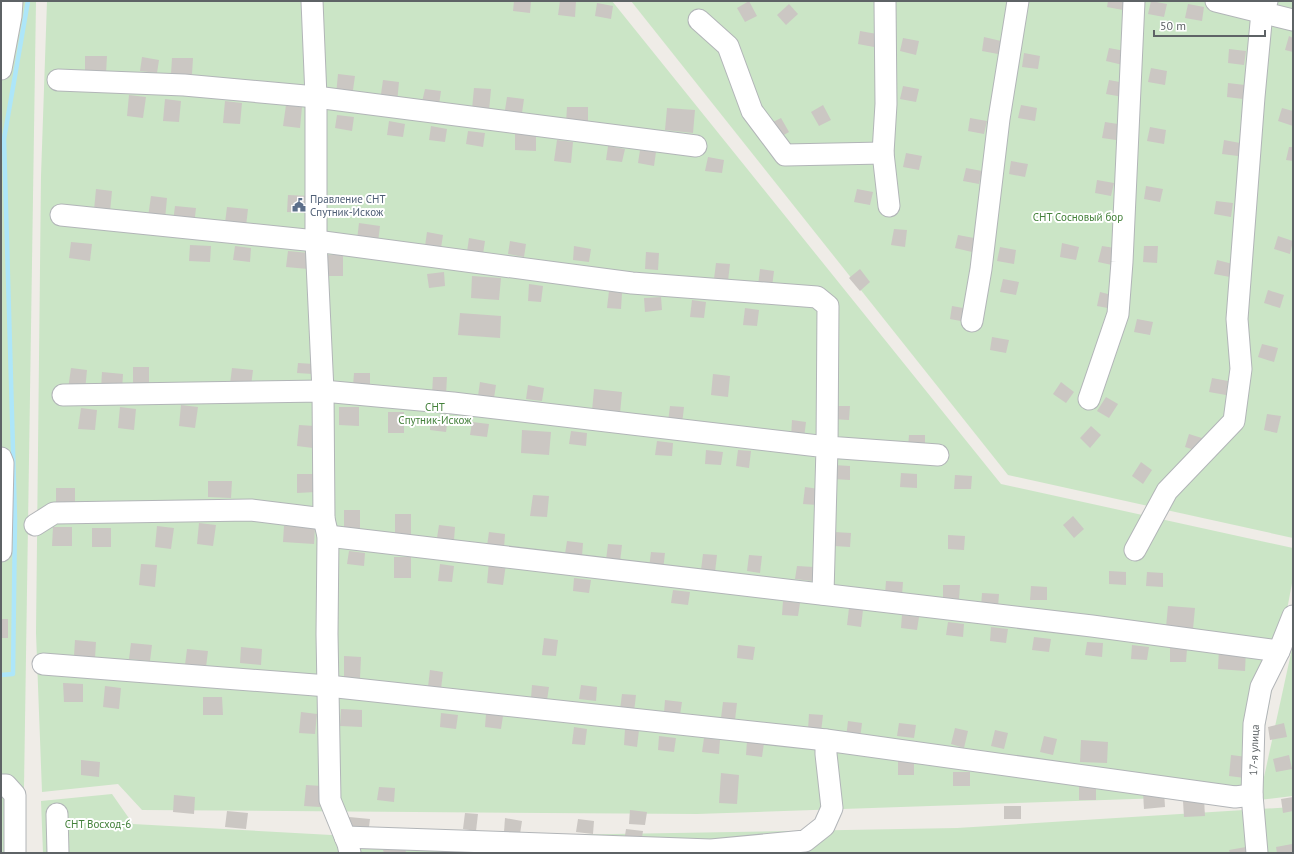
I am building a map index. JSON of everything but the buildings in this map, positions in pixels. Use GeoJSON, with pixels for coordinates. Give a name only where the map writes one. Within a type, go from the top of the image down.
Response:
{"type":"FeatureCollection","features":[{"type":"Feature","properties":{"kind":"street"},"geometry":{"type":"LineString","coordinates":[[1,69],[11,16],[12,1]]}},
{"type":"Feature","properties":{"kind":"street"},"geometry":{"type":"LineString","coordinates":[[312,1],[316,97],[316,241],[323,392],[330,800],[348,845],[711,850],[805,842],[824,826],[832,808],[826,754],[826,740]]}},
{"type":"Feature","properties":{"kind":"street"},"geometry":{"type":"LineString","coordinates":[[884,1],[886,104],[883,153],[889,206]]}},
{"type":"Feature","properties":{"kind":"street"},"geometry":{"type":"LineString","coordinates":[[972,321],[981,269],[999,119],[1018,1]]}},
{"type":"Feature","properties":{"kind":"street"},"geometry":{"type":"LineString","coordinates":[[1089,399],[1118,314],[1122,262],[1134,1]]}},
{"type":"Feature","properties":{"kind":"street"},"geometry":{"type":"LineString","coordinates":[[1216,1],[1265,7],[1293,20]]}},
{"type":"Feature","properties":{"kind":"street"},"geometry":{"type":"LineString","coordinates":[[1135,550],[1168,491],[1234,421],[1241,370],[1237,319],[1254,97],[1265,7]]}},
{"type":"Feature","properties":{"kind":"street"},"geometry":{"type":"LineString","coordinates":[[699,20],[728,46],[752,110],[785,155],[883,153]]}},
{"type":"Feature","properties":{"kind":"street"},"geometry":{"type":"LineString","coordinates":[[58,80],[184,85],[316,97],[696,146]]}},
{"type":"Feature","properties":{"kind":"street"},"geometry":{"type":"LineString","coordinates":[[61,215],[316,241],[632,282],[817,297],[828,306],[827,447],[823,594]]}},
{"type":"Feature","properties":{"kind":"street"},"geometry":{"type":"LineString","coordinates":[[63,395],[323,392],[460,404],[827,447],[938,455]]}},
{"type":"Feature","properties":{"kind":"street"},"geometry":{"type":"LineString","coordinates":[[1,458],[1,550]]}},
{"type":"Feature","properties":{"kind":"street"},"geometry":{"type":"LineString","coordinates":[[35,525],[54,513],[251,510],[326,528],[823,594],[1279,651]]}},
{"type":"Feature","properties":{"kind":"street","name":"17-я улица"},"geometry":{"type":"LineString","coordinates":[[1256,853],[1252,795],[1254,724],[1262,687],[1293,616]]}},
{"type":"Feature","properties":{"kind":"street"},"geometry":{"type":"LineString","coordinates":[[43,664],[328,686],[826,740],[1235,797],[1252,795]]}},
{"type":"Feature","properties":{"kind":"street"},"geometry":{"type":"LineString","coordinates":[[4,785],[14,795],[16,853]]}},
{"type":"Feature","properties":{"kind":"street"},"geometry":{"type":"LineString","coordinates":[[57,814],[58,853]]}},
{"type":"Feature","properties":{"kind":"green space"},"geometry":{"type":"Polygon","coordinates":[[[1,1],[36,1],[23,853],[1,853],[1,1]]]}},
{"type":"Feature","properties":{"kind":"green space","name":"СНТ Спутник-Искож"},"geometry":{"type":"Polygon","coordinates":[[[47,1],[612,1],[1001,484],[1293,548],[1293,578],[1252,795],[697,814],[142,810],[118,784],[42,792],[36,633],[41,176],[47,1]]]}},
{"type":"Feature","properties":{"kind":"green space","name":"СНТ Сосновый бор"},"geometry":{"type":"Polygon","coordinates":[[[631,1],[1293,1],[1293,538],[1008,475],[631,1]]]}},
{"type":"Feature","properties":{"kind":"green space"},"geometry":{"type":"Polygon","coordinates":[[[1293,644],[1293,796],[1259,800],[1293,644]]]}},
{"type":"Feature","properties":{"kind":"green space","name":"СНТ Восход-6"},"geometry":{"type":"Polygon","coordinates":[[[112,794],[133,824],[386,838],[957,828],[1293,807],[1293,853],[43,853],[41,801],[112,794]]]}},
{"type":"Feature","properties":{"kind":"waterway"},"geometry":{"type":"LineString","coordinates":[[1,675],[13,674],[15,519],[4,139],[28,1]]}},
{"type":"Feature","properties":{"kind":"place","name":"Правление СНТ Спутник-Искож"},"geometry":{"type":"Point","coordinates":[299,205]}}]}
